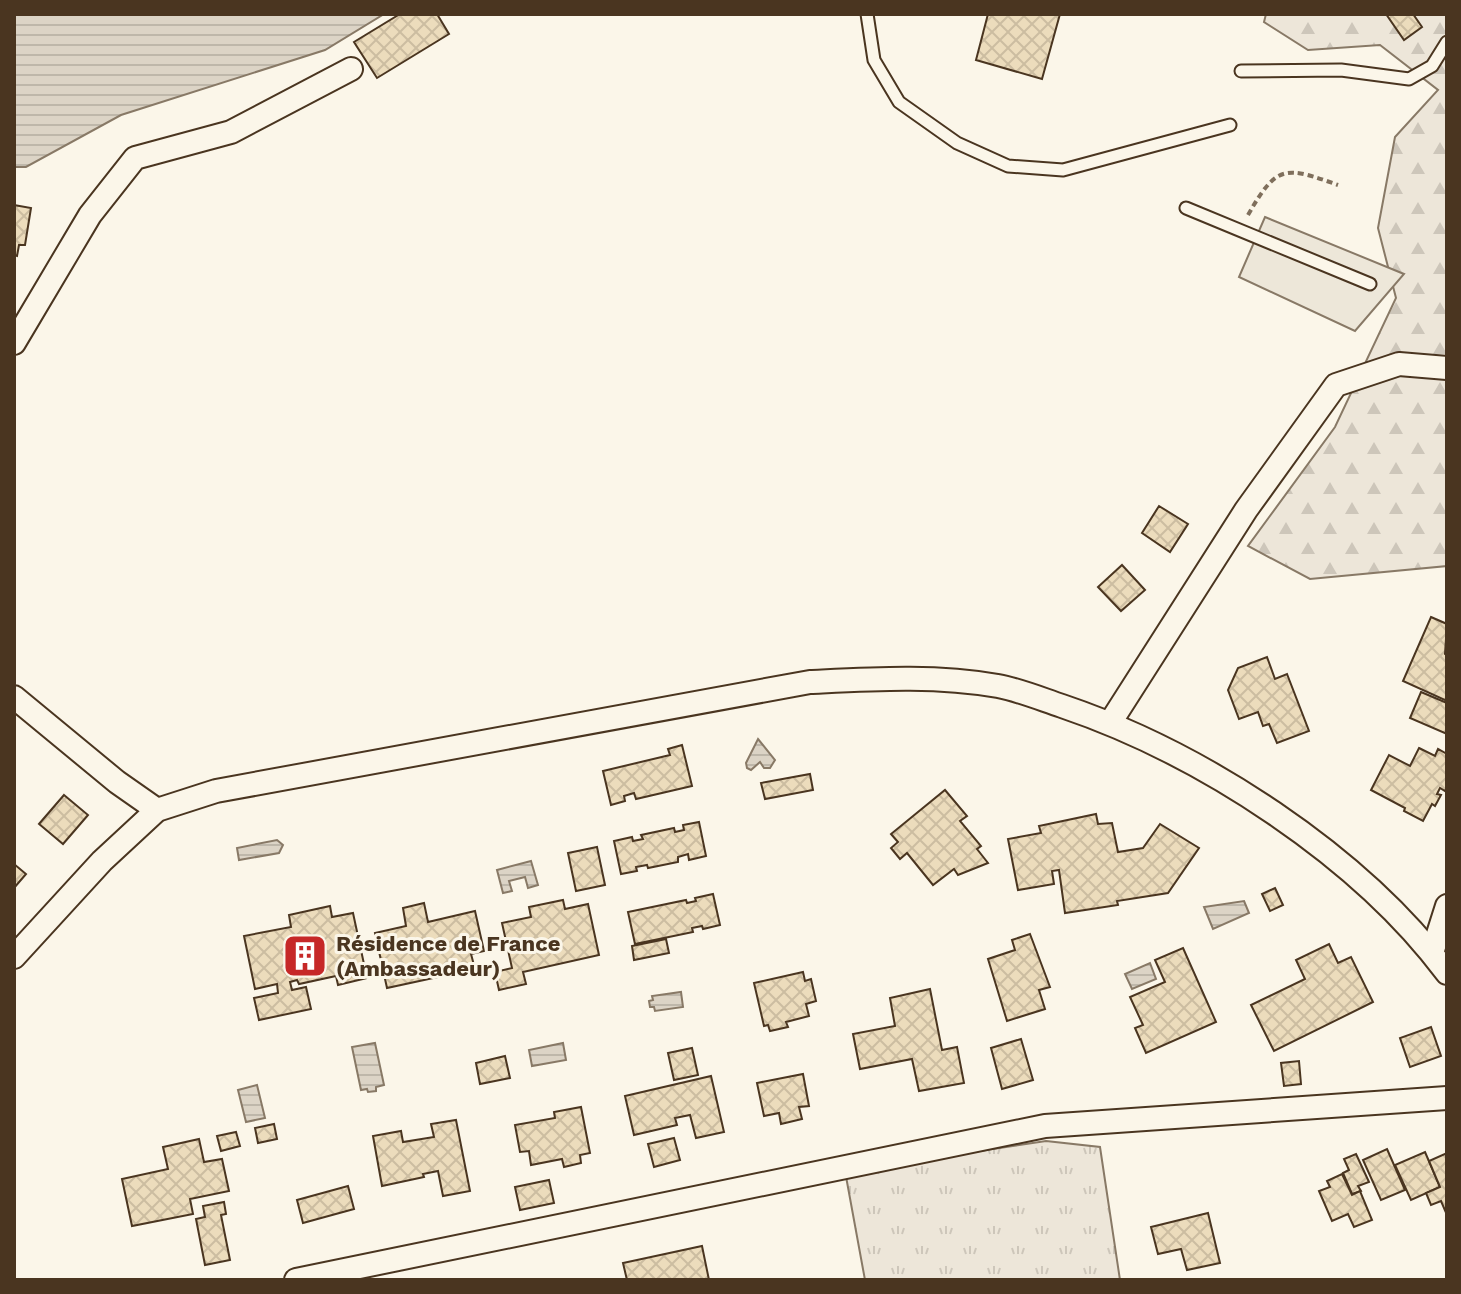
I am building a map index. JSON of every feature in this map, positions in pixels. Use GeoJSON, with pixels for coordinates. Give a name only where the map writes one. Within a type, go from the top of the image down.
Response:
{"type":"FeatureCollection","features":[{"type":"Feature","properties":{"kind":"street"},"geometry":{"type":"LineString","coordinates":[[14,343],[90,215],[135,158],[231,132],[351,69]]}},
{"type":"Feature","properties":{"kind":"street"},"geometry":{"type":"LineString","coordinates":[[1110,723],[1246,510],[1336,385],[1399,364],[1447,368]]}},
{"type":"Feature","properties":{"kind":"street"},"geometry":{"type":"LineString","coordinates":[[14,957],[102,861],[157,810],[216,791],[810,682],[945,678],[1002,686],[1110,723],[1167,751],[1269,809],[1313,840],[1371,890],[1432,953],[1447,973]]}},
{"type":"Feature","properties":{"kind":"street"},"geometry":{"type":"LineString","coordinates":[[14,697],[117,782],[157,810]]}},
{"type":"Feature","properties":{"kind":"street"},"geometry":{"type":"LineString","coordinates":[[1432,953],[1447,906]]}},
{"type":"Feature","properties":{"kind":"street"},"geometry":{"type":"LineString","coordinates":[[296,1280],[1045,1126],[1447,1098]]}},
{"type":"Feature","properties":{"kind":"lane"},"geometry":{"type":"LineString","coordinates":[[867,14],[874,60],[899,102],[957,143],[1008,166],[1063,170],[1230,125]]}},
{"type":"Feature","properties":{"kind":"lane"},"geometry":{"type":"LineString","coordinates":[[1241,71],[1341,70],[1409,79],[1432,66],[1447,42]]}},
{"type":"Feature","properties":{"kind":"lane"},"geometry":{"type":"LineString","coordinates":[[1186,208],[1370,284]]}},
{"type":"Feature","properties":{"kind":"path"},"geometry":{"type":"LineString","coordinates":[[1240,231],[1270,179],[1297,171],[1338,185]]}},
{"type":"Feature","properties":{"kind":"green space"},"geometry":{"type":"Polygon","coordinates":[[[1266,14],[1447,14],[1447,566],[1310,579],[1248,546],[1335,427],[1396,298],[1378,228],[1395,137],[1438,90],[1380,45],[1308,50],[1264,22],[1266,14]]]}},
{"type":"Feature","properties":{"kind":"green space"},"geometry":{"type":"Polygon","coordinates":[[[1046,1141],[1100,1147],[1120,1280],[865,1280],[845,1171],[1046,1141]]]}},
{"type":"Feature","properties":{"kind":"shaded area"},"geometry":{"type":"Polygon","coordinates":[[[14,14],[384,14],[325,50],[121,115],[26,167],[14,167],[14,14]]]}},
{"type":"Feature","properties":{"kind":"shaded area"},"geometry":{"type":"Polygon","coordinates":[[[1265,217],[1404,274],[1355,331],[1239,277],[1265,217]]]}},
{"type":"Feature","properties":{"kind":"shaded area"},"geometry":{"type":"Polygon","coordinates":[[[758,739],[775,760],[770,768],[764,768],[760,762],[751,770],[746,763],[758,739]]]}},
{"type":"Feature","properties":{"kind":"shaded area"},"geometry":{"type":"Polygon","coordinates":[[[277,840],[283,845],[279,853],[239,860],[237,848],[277,840]]]}},
{"type":"Feature","properties":{"kind":"shaded area"},"geometry":{"type":"Polygon","coordinates":[[[531,861],[538,885],[528,888],[525,877],[509,881],[512,891],[503,893],[497,870],[531,861]]]}},
{"type":"Feature","properties":{"kind":"shaded area"},"geometry":{"type":"Polygon","coordinates":[[[1244,901],[1249,913],[1213,929],[1204,907],[1244,901]]]}},
{"type":"Feature","properties":{"kind":"shaded area"},"geometry":{"type":"Polygon","coordinates":[[[1150,963],[1156,979],[1132,989],[1125,974],[1150,963]]]}},
{"type":"Feature","properties":{"kind":"shaded area"},"geometry":{"type":"Polygon","coordinates":[[[681,992],[683,1007],[655,1011],[654,1007],[650,1007],[652,996],[681,992]]]}},
{"type":"Feature","properties":{"kind":"shaded area"},"geometry":{"type":"Polygon","coordinates":[[[375,1043],[384,1085],[368,1092],[367,1089],[361,1090],[352,1047],[375,1043]]]}},
{"type":"Feature","properties":{"kind":"shaded area"},"geometry":{"type":"Polygon","coordinates":[[[563,1043],[566,1060],[532,1066],[529,1050],[563,1043]]]}},
{"type":"Feature","properties":{"kind":"shaded area"},"geometry":{"type":"Polygon","coordinates":[[[257,1085],[265,1118],[246,1122],[238,1090],[257,1085]]]}},
{"type":"Feature","properties":{"kind":"building"},"geometry":{"type":"Polygon","coordinates":[[[400,14],[437,14],[449,34],[377,78],[354,42],[400,14]]]}},
{"type":"Feature","properties":{"kind":"building"},"geometry":{"type":"Polygon","coordinates":[[[988,14],[1060,14],[1042,79],[976,60],[988,14]]]}},
{"type":"Feature","properties":{"kind":"building"},"geometry":{"type":"Polygon","coordinates":[[[1386,14],[1413,14],[1422,27],[1404,40],[1386,14]]]}},
{"type":"Feature","properties":{"kind":"building"},"geometry":{"type":"Polygon","coordinates":[[[14,205],[31,208],[25,245],[19,245],[17,256],[14,255],[14,205]]]}},
{"type":"Feature","properties":{"kind":"building"},"geometry":{"type":"Polygon","coordinates":[[[1159,506],[1188,524],[1170,552],[1142,533],[1159,506]]]}},
{"type":"Feature","properties":{"kind":"building"},"geometry":{"type":"Polygon","coordinates":[[[1122,565],[1145,590],[1121,611],[1098,587],[1122,565]]]}},
{"type":"Feature","properties":{"kind":"building"},"geometry":{"type":"Polygon","coordinates":[[[1431,617],[1447,624],[1447,701],[1403,681],[1431,617]]]}},
{"type":"Feature","properties":{"kind":"building"},"geometry":{"type":"Polygon","coordinates":[[[1267,657],[1275,679],[1287,674],[1309,731],[1277,743],[1269,724],[1263,726],[1258,712],[1239,719],[1228,690],[1238,668],[1267,657]]]}},
{"type":"Feature","properties":{"kind":"building"},"geometry":{"type":"Polygon","coordinates":[[[1421,692],[1447,703],[1447,734],[1410,718],[1421,692]]]}},
{"type":"Feature","properties":{"kind":"building"},"geometry":{"type":"Polygon","coordinates":[[[682,745],[692,786],[636,799],[634,793],[624,796],[625,801],[611,805],[603,771],[670,755],[668,749],[682,745]]]}},
{"type":"Feature","properties":{"kind":"building"},"geometry":{"type":"Polygon","coordinates":[[[1419,748],[1435,756],[1438,749],[1447,754],[1447,787],[1445,791],[1440,788],[1437,794],[1441,795],[1423,821],[1371,790],[1389,755],[1410,766],[1419,748]]]}},
{"type":"Feature","properties":{"kind":"building"},"geometry":{"type":"Polygon","coordinates":[[[810,774],[813,790],[765,799],[761,783],[810,774]]]}},
{"type":"Feature","properties":{"kind":"building"},"geometry":{"type":"Polygon","coordinates":[[[945,790],[967,816],[960,821],[981,846],[977,849],[988,863],[958,875],[954,869],[933,885],[907,853],[900,859],[891,848],[898,842],[891,834],[945,790]]]}},
{"type":"Feature","properties":{"kind":"building"},"geometry":{"type":"Polygon","coordinates":[[[64,795],[88,815],[63,844],[39,824],[64,795]]]}},
{"type":"Feature","properties":{"kind":"building"},"geometry":{"type":"Polygon","coordinates":[[[1096,814],[1098,824],[1112,823],[1118,852],[1143,848],[1160,824],[1199,848],[1168,893],[1117,901],[1118,905],[1065,913],[1059,870],[1052,871],[1054,884],[1018,890],[1008,839],[1041,833],[1039,826],[1096,814]]]}},
{"type":"Feature","properties":{"kind":"building"},"geometry":{"type":"Polygon","coordinates":[[[699,822],[706,856],[689,860],[688,854],[678,857],[678,862],[648,868],[647,865],[636,867],[637,871],[621,874],[614,841],[632,837],[633,841],[643,839],[641,835],[674,828],[675,832],[684,830],[683,825],[699,822]]]}},
{"type":"Feature","properties":{"kind":"building"},"geometry":{"type":"Polygon","coordinates":[[[597,847],[605,885],[576,891],[568,853],[597,847]]]}},
{"type":"Feature","properties":{"kind":"building"},"geometry":{"type":"Polygon","coordinates":[[[14,864],[26,874],[14,888],[14,864]]]}},
{"type":"Feature","properties":{"kind":"building"},"geometry":{"type":"Polygon","coordinates":[[[1275,888],[1283,905],[1270,911],[1262,894],[1275,888]]]}},
{"type":"Feature","properties":{"kind":"building"},"geometry":{"type":"Polygon","coordinates":[[[713,894],[720,925],[692,928],[693,932],[635,944],[628,912],[686,900],[687,903],[713,894]]]}},
{"type":"Feature","properties":{"kind":"building"},"geometry":{"type":"Polygon","coordinates":[[[563,900],[565,909],[588,904],[599,955],[523,972],[526,984],[499,990],[495,972],[512,968],[502,923],[531,917],[529,907],[563,900]]]}},
{"type":"Feature","properties":{"kind":"building"},"geometry":{"type":"Polygon","coordinates":[[[424,903],[428,922],[475,911],[484,951],[471,954],[475,969],[387,988],[375,933],[406,926],[403,908],[424,903]]]}},
{"type":"Feature","properties":{"kind":"building","name":"Résidence de France (Ambassadeur)"},"geometry":{"type":"Polygon","coordinates":[[[330,906],[332,917],[353,913],[367,978],[338,985],[336,976],[299,984],[297,980],[290,982],[292,990],[306,987],[311,1009],[259,1020],[254,998],[278,993],[277,984],[255,989],[244,936],[291,927],[289,915],[330,906]]]}},
{"type":"Feature","properties":{"kind":"building"},"geometry":{"type":"Polygon","coordinates":[[[1030,934],[1050,987],[1039,990],[1045,1009],[1007,1021],[988,959],[1015,950],[1012,940],[1030,934]]]}},
{"type":"Feature","properties":{"kind":"building"},"geometry":{"type":"Polygon","coordinates":[[[666,939],[669,953],[634,960],[632,946],[666,939]]]}},
{"type":"Feature","properties":{"kind":"building"},"geometry":{"type":"Polygon","coordinates":[[[1329,944],[1338,963],[1351,957],[1373,1002],[1274,1051],[1251,1005],[1305,979],[1296,960],[1329,944]]]}},
{"type":"Feature","properties":{"kind":"building"},"geometry":{"type":"Polygon","coordinates":[[[1183,948],[1216,1022],[1146,1053],[1135,1028],[1143,1025],[1130,997],[1165,982],[1155,960],[1183,948]]]}},
{"type":"Feature","properties":{"kind":"building"},"geometry":{"type":"Polygon","coordinates":[[[803,972],[805,981],[811,979],[816,1001],[806,1004],[809,1016],[786,1022],[788,1027],[770,1031],[768,1025],[764,1026],[754,983],[803,972]]]}},
{"type":"Feature","properties":{"kind":"building"},"geometry":{"type":"Polygon","coordinates":[[[930,989],[942,1050],[957,1047],[964,1083],[919,1091],[912,1059],[860,1069],[853,1034],[895,1026],[890,998],[930,989]]]}},
{"type":"Feature","properties":{"kind":"building"},"geometry":{"type":"Polygon","coordinates":[[[1431,1027],[1441,1056],[1410,1067],[1400,1038],[1431,1027]]]}},
{"type":"Feature","properties":{"kind":"building"},"geometry":{"type":"Polygon","coordinates":[[[1021,1039],[1033,1080],[1002,1089],[991,1048],[1021,1039]]]}},
{"type":"Feature","properties":{"kind":"building"},"geometry":{"type":"Polygon","coordinates":[[[692,1048],[698,1075],[674,1080],[668,1053],[692,1048]]]}},
{"type":"Feature","properties":{"kind":"building"},"geometry":{"type":"Polygon","coordinates":[[[505,1056],[510,1078],[480,1084],[476,1063],[505,1056]]]}},
{"type":"Feature","properties":{"kind":"building"},"geometry":{"type":"Polygon","coordinates":[[[1299,1061],[1301,1084],[1284,1086],[1281,1063],[1299,1061]]]}},
{"type":"Feature","properties":{"kind":"building"},"geometry":{"type":"Polygon","coordinates":[[[803,1074],[809,1106],[799,1107],[802,1119],[781,1124],[779,1113],[764,1116],[757,1083],[803,1074]]]}},
{"type":"Feature","properties":{"kind":"building"},"geometry":{"type":"Polygon","coordinates":[[[711,1076],[724,1132],[696,1138],[690,1115],[675,1118],[677,1125],[634,1135],[625,1096],[711,1076]]]}},
{"type":"Feature","properties":{"kind":"building"},"geometry":{"type":"Polygon","coordinates":[[[581,1107],[590,1153],[580,1155],[581,1163],[564,1167],[562,1159],[531,1165],[529,1151],[520,1152],[515,1125],[555,1118],[554,1112],[581,1107]]]}},
{"type":"Feature","properties":{"kind":"building"},"geometry":{"type":"Polygon","coordinates":[[[456,1120],[470,1191],[443,1196],[438,1171],[382,1186],[373,1136],[401,1131],[403,1142],[434,1137],[431,1124],[456,1120]]]}},
{"type":"Feature","properties":{"kind":"building"},"geometry":{"type":"Polygon","coordinates":[[[274,1124],[277,1139],[258,1143],[255,1128],[274,1124]]]}},
{"type":"Feature","properties":{"kind":"building"},"geometry":{"type":"Polygon","coordinates":[[[236,1132],[240,1146],[221,1151],[217,1136],[236,1132]]]}},
{"type":"Feature","properties":{"kind":"building"},"geometry":{"type":"Polygon","coordinates":[[[674,1138],[680,1160],[654,1167],[648,1144],[674,1138]]]}},
{"type":"Feature","properties":{"kind":"building"},"geometry":{"type":"Polygon","coordinates":[[[199,1139],[204,1162],[222,1159],[229,1191],[190,1199],[193,1214],[132,1226],[122,1179],[168,1169],[163,1147],[199,1139]]]}},
{"type":"Feature","properties":{"kind":"building"},"geometry":{"type":"Polygon","coordinates":[[[1387,1149],[1405,1190],[1381,1200],[1363,1160],[1387,1149]]]}},
{"type":"Feature","properties":{"kind":"building"},"geometry":{"type":"Polygon","coordinates":[[[1425,1152],[1440,1187],[1411,1200],[1395,1165],[1425,1152]]]}},
{"type":"Feature","properties":{"kind":"building"},"geometry":{"type":"Polygon","coordinates":[[[1447,1153],[1447,1215],[1441,1201],[1431,1205],[1426,1193],[1440,1187],[1429,1161],[1447,1153]]]}},
{"type":"Feature","properties":{"kind":"building"},"geometry":{"type":"Polygon","coordinates":[[[1356,1154],[1369,1182],[1358,1186],[1361,1191],[1352,1194],[1343,1173],[1349,1170],[1344,1159],[1356,1154]]]}},
{"type":"Feature","properties":{"kind":"building"},"geometry":{"type":"Polygon","coordinates":[[[1342,1174],[1352,1195],[1360,1191],[1372,1220],[1354,1227],[1348,1214],[1332,1221],[1319,1191],[1330,1187],[1327,1181],[1342,1174]]]}},
{"type":"Feature","properties":{"kind":"building"},"geometry":{"type":"Polygon","coordinates":[[[549,1180],[554,1203],[520,1210],[515,1187],[549,1180]]]}},
{"type":"Feature","properties":{"kind":"building"},"geometry":{"type":"Polygon","coordinates":[[[348,1186],[354,1209],[303,1223],[297,1200],[348,1186]]]}},
{"type":"Feature","properties":{"kind":"building"},"geometry":{"type":"Polygon","coordinates":[[[224,1202],[226,1214],[221,1215],[230,1260],[205,1265],[196,1219],[205,1217],[203,1206],[224,1202]]]}},
{"type":"Feature","properties":{"kind":"building"},"geometry":{"type":"Polygon","coordinates":[[[1208,1213],[1220,1263],[1187,1270],[1181,1249],[1158,1254],[1151,1227],[1208,1213]]]}},
{"type":"Feature","properties":{"kind":"building"},"geometry":{"type":"Polygon","coordinates":[[[702,1246],[709,1280],[627,1280],[623,1263],[702,1246]]]}},
{"type":"Feature","properties":{"kind":"place","name":"Résidence de France (Ambassadeur)"},"geometry":{"type":"Point","coordinates":[305,956]}}]}
